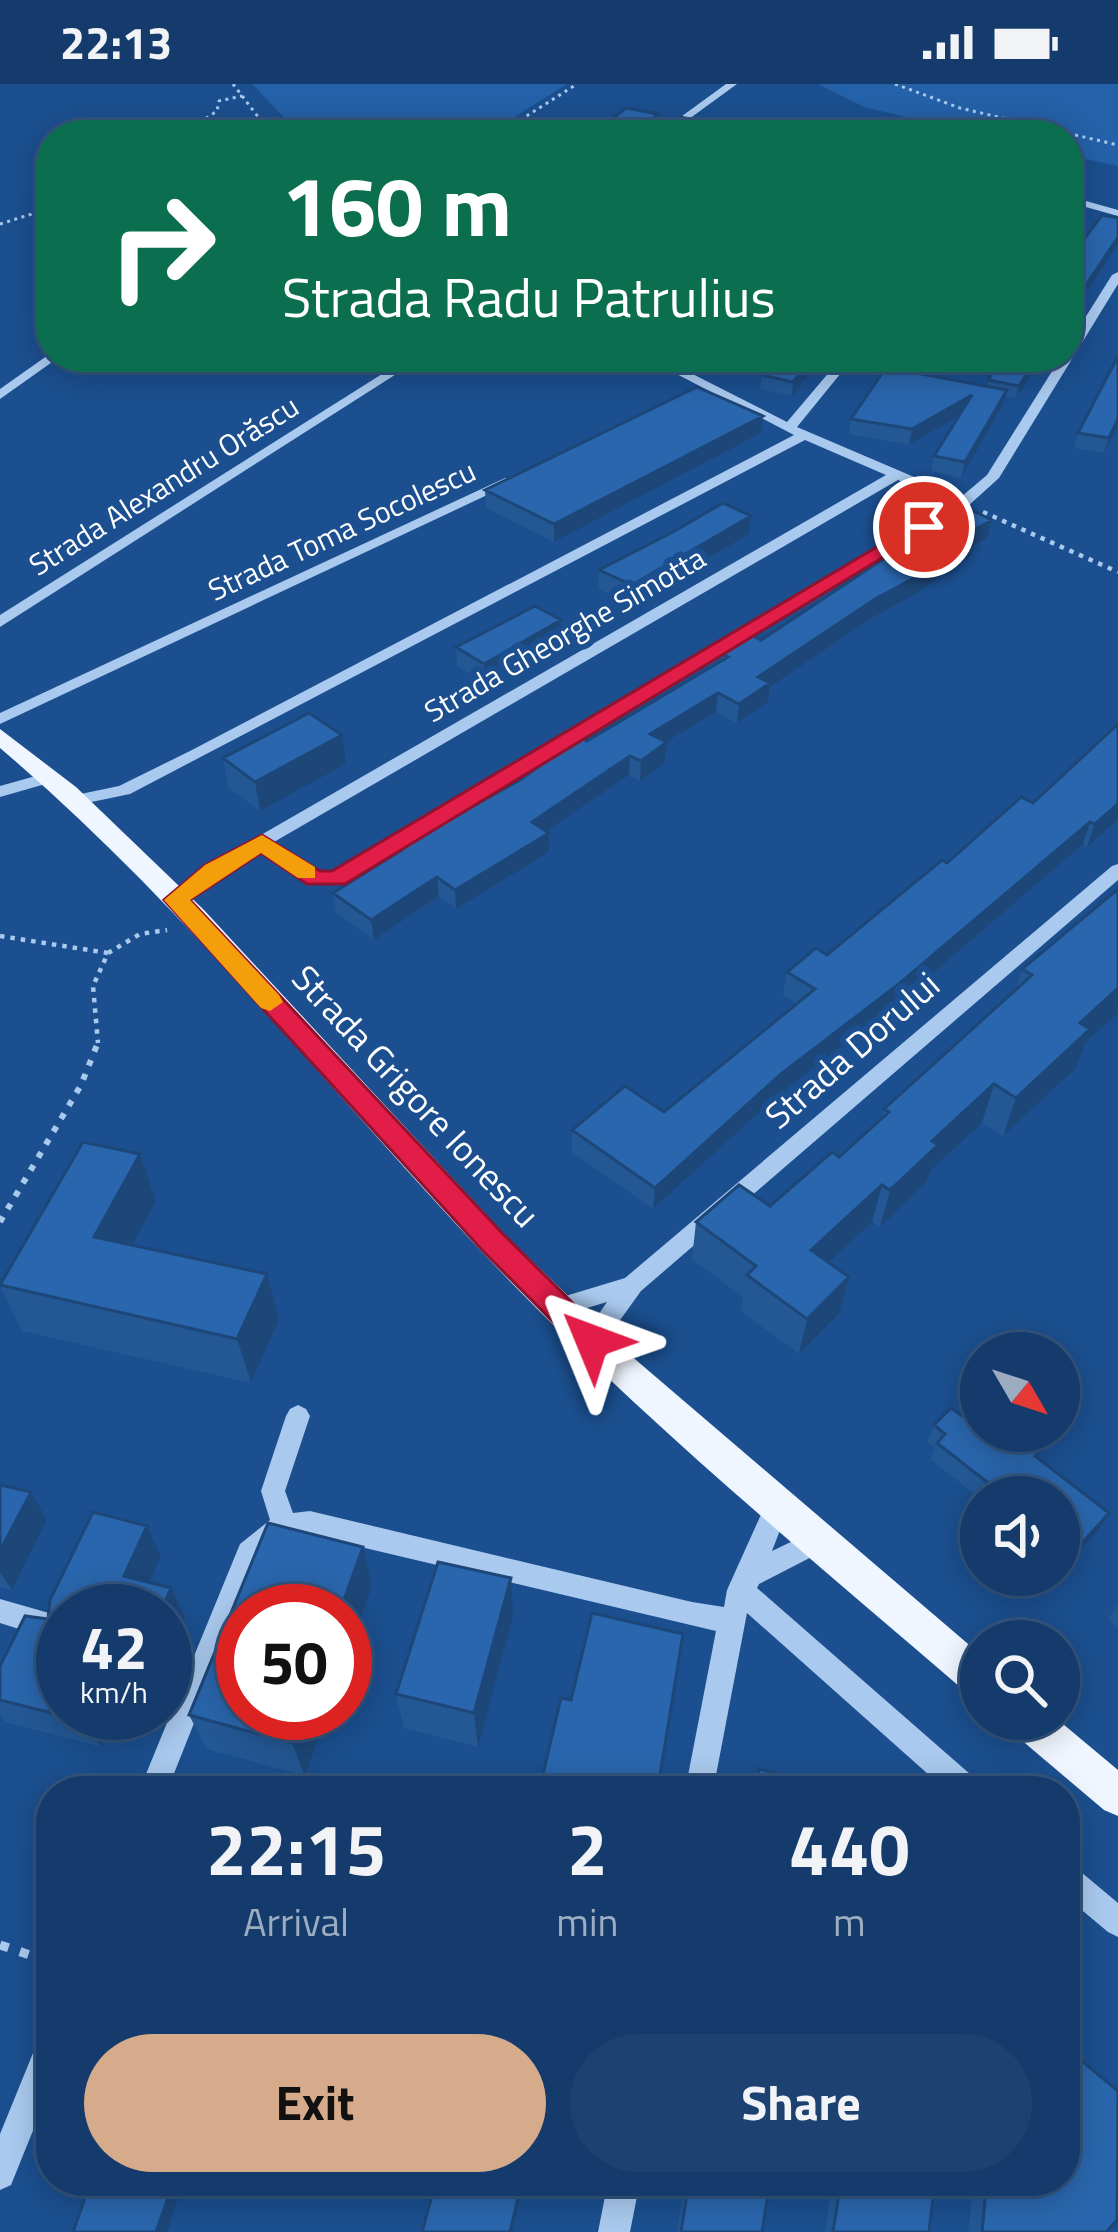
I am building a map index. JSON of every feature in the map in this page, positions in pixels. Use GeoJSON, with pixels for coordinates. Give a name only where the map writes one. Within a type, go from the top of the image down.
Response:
{"type":"FeatureCollection","features":[{"type":"Feature","properties":{"kind":"main road","name":"Strada Grigore Ionescu"},"geometry":{"type":"LineString","coordinates":[[0,736],[86,807],[168,903],[557,1308],[777,1507],[960,1662]]}},
{"type":"Feature","properties":{"kind":"main road"},"geometry":{"type":"LineString","coordinates":[[1052,1740],[1118,1796]]}},
{"type":"Feature","properties":{"kind":"street"},"geometry":{"type":"LineString","coordinates":[[682,120],[732,84]]}},
{"type":"Feature","properties":{"kind":"street"},"geometry":{"type":"LineString","coordinates":[[1083,204],[1118,213]]}},
{"type":"Feature","properties":{"kind":"street"},"geometry":{"type":"LineString","coordinates":[[1083,331],[1118,275]]}},
{"type":"Feature","properties":{"kind":"street"},"geometry":{"type":"LineString","coordinates":[[0,395],[36,368]]}},
{"type":"Feature","properties":{"kind":"street","name":"Strada Alexandru Orăscu"},"geometry":{"type":"LineString","coordinates":[[0,622],[393,372]]}},
{"type":"Feature","properties":{"kind":"street"},"geometry":{"type":"LineString","coordinates":[[677,372],[796,431],[963,503]]}},
{"type":"Feature","properties":{"kind":"street"},"geometry":{"type":"LineString","coordinates":[[86,807],[319,693],[796,431],[837,372]]}},
{"type":"Feature","properties":{"kind":"street"},"geometry":{"type":"LineString","coordinates":[[262,842],[315,878],[337,879],[963,503],[992,478],[1057,372]]}},
{"type":"Feature","properties":{"kind":"street"},"geometry":{"type":"LineString","coordinates":[[684,398],[706,388]]}},
{"type":"Feature","properties":{"kind":"street","name":"Strada Toma Socolescu"},"geometry":{"type":"LineString","coordinates":[[0,718],[534,469]]}},
{"type":"Feature","properties":{"kind":"street","name":"Strada Gheorghe Simotta"},"geometry":{"type":"LineString","coordinates":[[168,903],[213,870],[896,475]]}},
{"type":"Feature","properties":{"kind":"street"},"geometry":{"type":"LineString","coordinates":[[0,792],[24,755]]}},
{"type":"Feature","properties":{"kind":"street"},"geometry":{"type":"LineString","coordinates":[[0,792],[50,777]]}},
{"type":"Feature","properties":{"kind":"street","name":"Strada Dorului"},"geometry":{"type":"LineString","coordinates":[[592,1341],[633,1284],[1118,870]]}},
{"type":"Feature","properties":{"kind":"street","name":"Strada Dorului"},"geometry":{"type":"LineString","coordinates":[[557,1308],[633,1284]]}},
{"type":"Feature","properties":{"kind":"street"},"geometry":{"type":"LineString","coordinates":[[284,1524],[273,1491],[298,1417]]}},
{"type":"Feature","properties":{"kind":"street"},"geometry":{"type":"LineString","coordinates":[[701,1776],[731,1621],[777,1507]]}},
{"type":"Feature","properties":{"kind":"street"},"geometry":{"type":"LineString","coordinates":[[159,1776],[249,1552],[266,1533],[284,1524],[310,1522],[731,1621]]}},
{"type":"Feature","properties":{"kind":"street"},"geometry":{"type":"LineString","coordinates":[[743,1585],[818,1541]]}},
{"type":"Feature","properties":{"kind":"street"},"geometry":{"type":"LineString","coordinates":[[743,1585],[952,1776]]}},
{"type":"Feature","properties":{"kind":"street"},"geometry":{"type":"LineString","coordinates":[[0,1611],[36,1622]]}},
{"type":"Feature","properties":{"kind":"street"},"geometry":{"type":"LineString","coordinates":[[192,1668],[202,1671]]}},
{"type":"Feature","properties":{"kind":"street"},"geometry":{"type":"LineString","coordinates":[[1080,1890],[1118,1922]]}},
{"type":"Feature","properties":{"kind":"street"},"geometry":{"type":"LineString","coordinates":[[0,2174],[36,2084]]}},
{"type":"Feature","properties":{"kind":"street"},"geometry":{"type":"LineString","coordinates":[[614,2232],[621,2196]]}},
{"type":"Feature","properties":{"kind":"path"},"geometry":{"type":"LineString","coordinates":[[233,84],[260,120]]}},
{"type":"Feature","properties":{"kind":"path"},"geometry":{"type":"LineString","coordinates":[[520,120],[577,84]]}},
{"type":"Feature","properties":{"kind":"path"},"geometry":{"type":"LineString","coordinates":[[896,84],[960,108],[1011,120]]}},
{"type":"Feature","properties":{"kind":"path"},"geometry":{"type":"LineString","coordinates":[[204,120],[217,111],[219,101],[242,96]]}},
{"type":"Feature","properties":{"kind":"path"},"geometry":{"type":"LineString","coordinates":[[1083,137],[1118,145]]}},
{"type":"Feature","properties":{"kind":"path"},"geometry":{"type":"LineString","coordinates":[[0,224],[36,213]]}},
{"type":"Feature","properties":{"kind":"path"},"geometry":{"type":"LineString","coordinates":[[963,503],[1118,572]]}},
{"type":"Feature","properties":{"kind":"path"},"geometry":{"type":"LineString","coordinates":[[0,1222],[81,1084],[100,1038],[93,986],[108,953],[140,934],[168,903]]}},
{"type":"Feature","properties":{"kind":"path"},"geometry":{"type":"LineString","coordinates":[[0,936],[108,953]]}},
{"type":"Feature","properties":{"kind":"path"},"geometry":{"type":"LineString","coordinates":[[0,1945],[36,1957]]}},
{"type":"Feature","properties":{"kind":"shaded area"},"geometry":{"type":"Polygon","coordinates":[[[252,84],[567,84],[509,120],[287,120],[252,84]]]}},
{"type":"Feature","properties":{"kind":"shaded area"},"geometry":{"type":"Polygon","coordinates":[[[818,84],[1118,84],[1118,166],[1083,158],[1083,120],[919,120],[864,107],[818,84]]]}},
{"type":"Feature","properties":{"kind":"building"},"geometry":{"type":"Polygon","coordinates":[[[626,108],[658,114],[652,120],[611,120],[626,108]]]}},
{"type":"Feature","properties":{"kind":"building"},"geometry":{"type":"Polygon","coordinates":[[[1102,215],[1118,218],[1118,237],[1083,290],[1083,241],[1102,215]]]}},
{"type":"Feature","properties":{"kind":"building"},"geometry":{"type":"Polygon","coordinates":[[[1118,356],[1118,419],[1109,438],[1078,433],[1118,356]]]}},
{"type":"Feature","properties":{"kind":"building"},"geometry":{"type":"Polygon","coordinates":[[[764,372],[801,372],[793,382],[762,375],[764,372]]]}},
{"type":"Feature","properties":{"kind":"building"},"geometry":{"type":"Polygon","coordinates":[[[883,372],[922,372],[1007,390],[965,462],[934,456],[972,395],[912,429],[851,419],[883,372]]]}},
{"type":"Feature","properties":{"kind":"building"},"geometry":{"type":"Polygon","coordinates":[[[993,372],[1028,372],[1019,386],[988,380],[993,372]]]}},
{"type":"Feature","properties":{"kind":"building"},"geometry":{"type":"Polygon","coordinates":[[[697,387],[763,416],[554,524],[485,490],[697,387]]]}},
{"type":"Feature","properties":{"kind":"building"},"geometry":{"type":"Polygon","coordinates":[[[723,503],[751,516],[632,585],[599,570],[671,533],[723,503]]]}},
{"type":"Feature","properties":{"kind":"building"},"geometry":{"type":"Polygon","coordinates":[[[963,506],[992,520],[968,533],[975,536],[918,576],[758,677],[770,683],[739,704],[718,693],[650,734],[667,742],[641,761],[630,756],[532,822],[549,833],[455,890],[437,877],[371,920],[333,893],[402,850],[398,848],[520,780],[580,737],[587,741],[728,657],[721,654],[751,635],[761,640],[963,506]]]}},
{"type":"Feature","properties":{"kind":"building"},"geometry":{"type":"Polygon","coordinates":[[[535,606],[561,620],[484,664],[456,647],[535,606]]]}},
{"type":"Feature","properties":{"kind":"building"},"geometry":{"type":"Polygon","coordinates":[[[309,713],[342,735],[255,782],[223,758],[309,713]]]}},
{"type":"Feature","properties":{"kind":"building"},"geometry":{"type":"Polygon","coordinates":[[[1118,724],[1118,804],[781,1074],[655,1188],[572,1130],[625,1086],[664,1112],[815,989],[787,972],[816,948],[827,955],[942,860],[947,863],[1021,797],[1033,803],[1118,724]]]}},
{"type":"Feature","properties":{"kind":"building"},"geometry":{"type":"Polygon","coordinates":[[[1118,889],[1118,988],[1080,1023],[1090,1029],[1016,1098],[994,1084],[932,1141],[938,1145],[890,1190],[882,1185],[811,1250],[849,1277],[807,1319],[747,1275],[756,1266],[696,1222],[739,1185],[770,1206],[832,1152],[839,1157],[889,1112],[884,1109],[1032,975],[1022,969],[1118,889]]]}},
{"type":"Feature","properties":{"kind":"building"},"geometry":{"type":"Polygon","coordinates":[[[83,1142],[140,1154],[94,1237],[267,1274],[237,1339],[0,1285],[83,1142]]]}},
{"type":"Feature","properties":{"kind":"building"},"geometry":{"type":"Polygon","coordinates":[[[951,1408],[960,1414],[960,1452],[1038,1452],[1035,1456],[1061,1476],[979,1476],[937,1443],[945,1434],[934,1425],[951,1408]]]}},
{"type":"Feature","properties":{"kind":"building"},"geometry":{"type":"Polygon","coordinates":[[[0,1485],[31,1492],[0,1551],[0,1485]]]}},
{"type":"Feature","properties":{"kind":"building"},"geometry":{"type":"Polygon","coordinates":[[[1080,1491],[1109,1513],[1080,1545],[1080,1491]]]}},
{"type":"Feature","properties":{"kind":"building"},"geometry":{"type":"Polygon","coordinates":[[[93,1512],[147,1526],[124,1576],[155,1584],[58,1584],[93,1512]]]}},
{"type":"Feature","properties":{"kind":"building"},"geometry":{"type":"Polygon","coordinates":[[[268,1523],[363,1547],[350,1584],[243,1584],[268,1523]]]}},
{"type":"Feature","properties":{"kind":"building"},"geometry":{"type":"Polygon","coordinates":[[[438,1562],[511,1578],[474,1713],[396,1694],[438,1562]]]}},
{"type":"Feature","properties":{"kind":"building"},"geometry":{"type":"Polygon","coordinates":[[[592,1613],[683,1634],[660,1776],[543,1776],[561,1698],[571,1700],[592,1613]]]}},
{"type":"Feature","properties":{"kind":"building"},"geometry":{"type":"Polygon","coordinates":[[[25,1616],[36,1617],[36,1709],[0,1700],[0,1666],[25,1616]]]}},
{"type":"Feature","properties":{"kind":"building"},"geometry":{"type":"Polygon","coordinates":[[[216,1649],[216,1722],[192,1716],[216,1649]]]}},
{"type":"Feature","properties":{"kind":"building"},"geometry":{"type":"Polygon","coordinates":[[[759,1769],[786,1776],[758,1776],[759,1769]]]}},
{"type":"Feature","properties":{"kind":"building"},"geometry":{"type":"Polygon","coordinates":[[[1080,2059],[1118,2091],[1117,2220],[1106,2232],[982,2232],[986,2196],[1080,2196],[1080,2059]]]}},
{"type":"Feature","properties":{"kind":"building"},"geometry":{"type":"Polygon","coordinates":[[[86,2196],[169,2196],[156,2232],[73,2232],[86,2196]]]}},
{"type":"Feature","properties":{"kind":"building"},"geometry":{"type":"Polygon","coordinates":[[[432,2196],[518,2196],[510,2232],[422,2232],[432,2196]]]}},
{"type":"Feature","properties":{"kind":"building"},"geometry":{"type":"Polygon","coordinates":[[[687,2196],[768,2196],[762,2232],[681,2232],[687,2196]]]}},
{"type":"Feature","properties":{"kind":"building"},"geometry":{"type":"Polygon","coordinates":[[[839,2196],[933,2196],[929,2232],[833,2232],[839,2196]]]}},
{"type":"Feature","properties":{"kind":"slow traffic"},"geometry":{"type":"LineString","coordinates":[[270,1002],[176,900],[213,870],[262,842],[306,873]]}},
{"type":"Feature","properties":{"kind":"route"},"geometry":{"type":"LineString","coordinates":[[592,1341],[493,1243],[176,900],[213,870],[262,842],[315,878],[337,879],[924,527]]}}]}
